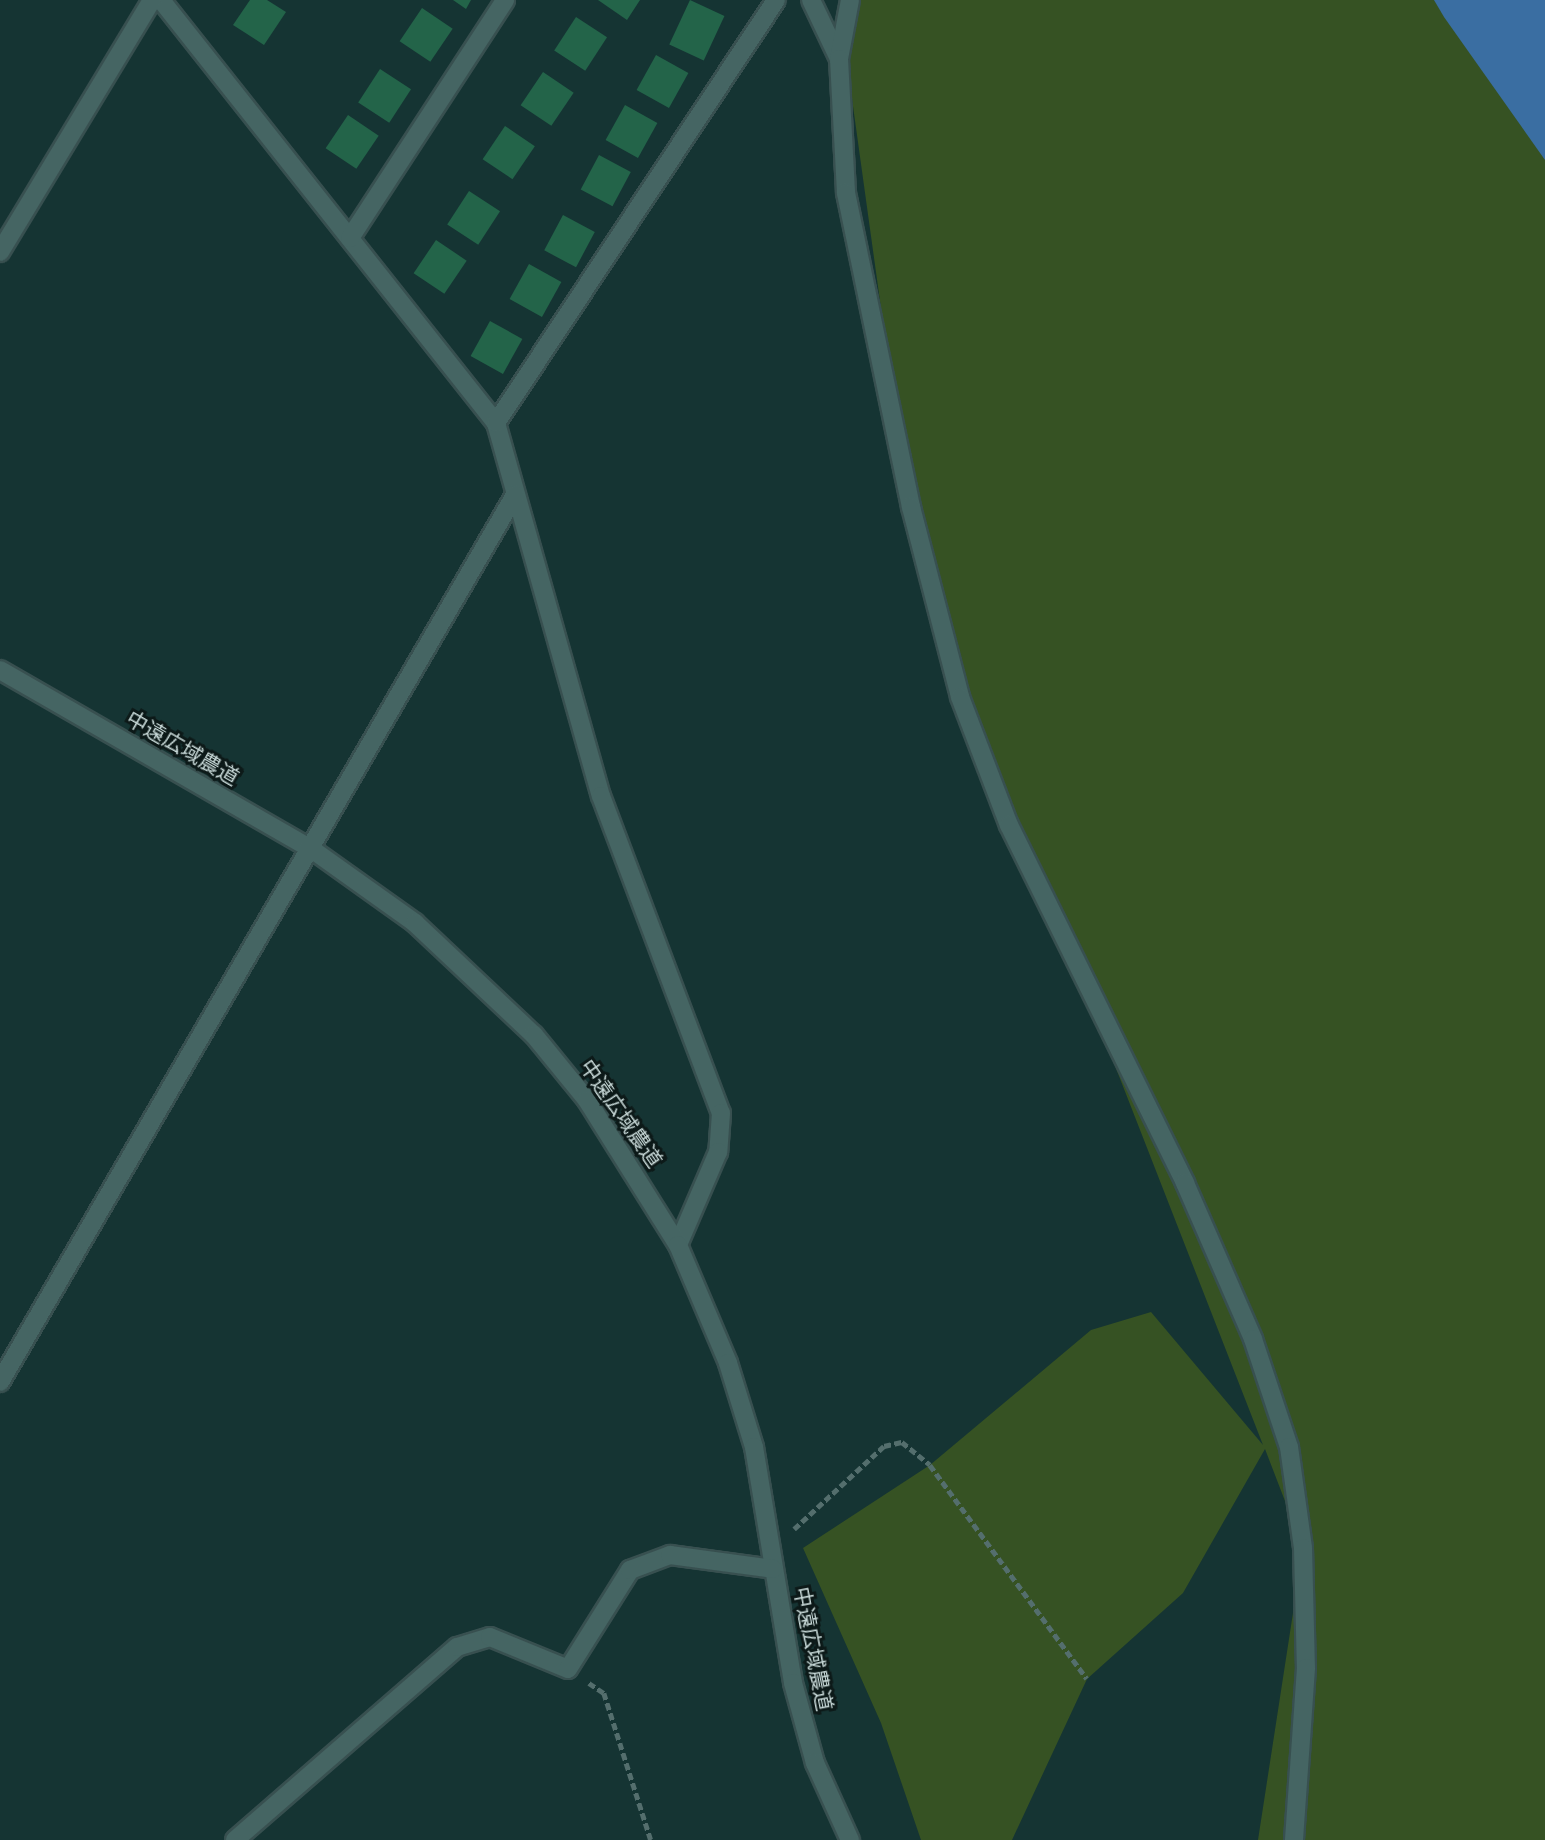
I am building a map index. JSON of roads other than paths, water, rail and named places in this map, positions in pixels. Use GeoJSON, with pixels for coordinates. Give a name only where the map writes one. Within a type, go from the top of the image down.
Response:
{"type":"FeatureCollection","features":[{"type":"Feature","properties":{"kind":"street"},"geometry":{"type":"LineString","coordinates":[[0,251],[152,0]]}},
{"type":"Feature","properties":{"kind":"street"},"geometry":{"type":"LineString","coordinates":[[161,0],[496,423],[601,796],[721,1113],[718,1153],[678,1245]]}},
{"type":"Feature","properties":{"kind":"street"},"geometry":{"type":"LineString","coordinates":[[350,238],[505,0]]}},
{"type":"Feature","properties":{"kind":"street"},"geometry":{"type":"LineString","coordinates":[[496,423],[776,0]]}},
{"type":"Feature","properties":{"kind":"street"},"geometry":{"type":"LineString","coordinates":[[811,0],[839,59]]}},
{"type":"Feature","properties":{"kind":"street"},"geometry":{"type":"LineString","coordinates":[[850,0],[839,59],[846,193],[911,507],[960,697],[1009,825],[1185,1183],[1248,1327],[1289,1447],[1303,1548],[1306,1668],[1294,1840]]}},
{"type":"Feature","properties":{"kind":"street"},"geometry":{"type":"LineString","coordinates":[[0,1382],[515,495]]}},
{"type":"Feature","properties":{"kind":"street","name":"中遠広域農道"},"geometry":{"type":"LineString","coordinates":[[0,670],[310,848],[415,923],[534,1035],[587,1100],[678,1245],[728,1363],[754,1447],[793,1682],[815,1763],[850,1840]]}},
{"type":"Feature","properties":{"kind":"street"},"geometry":{"type":"LineString","coordinates":[[235,1840],[457,1647],[490,1637],[568,1669],[630,1570],[670,1555],[772,1561]]}},
{"type":"Feature","properties":{"kind":"water"},"geometry":{"type":"Polygon","coordinates":[[[1434,0],[1545,0],[1545,160],[1444,17],[1434,0]]]}}]}
